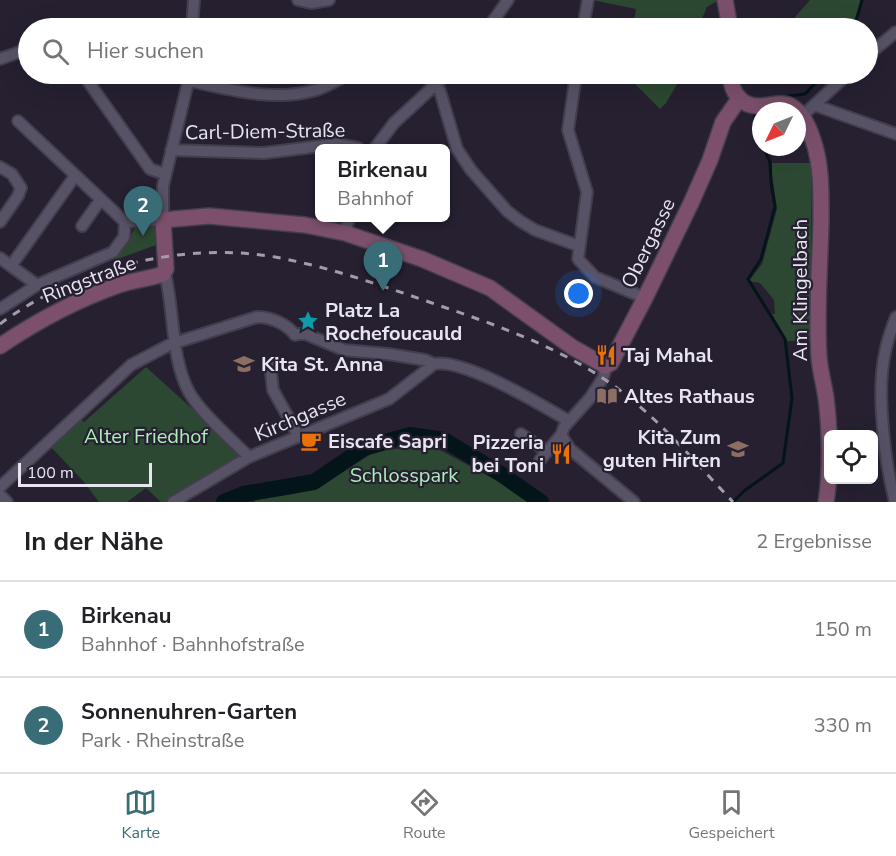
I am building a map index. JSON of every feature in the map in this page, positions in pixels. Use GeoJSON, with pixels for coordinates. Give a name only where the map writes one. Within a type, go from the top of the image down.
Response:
{"type":"FeatureCollection","features":[{"type":"Feature","properties":{"kind":"main road"},"geometry":{"type":"LineString","coordinates":[[725,0],[728,18]]}},
{"type":"Feature","properties":{"kind":"main road"},"geometry":{"type":"LineString","coordinates":[[732,84],[751,104]]}},
{"type":"Feature","properties":{"kind":"main road","name":"Obergasse"},"geometry":{"type":"LineString","coordinates":[[607,365],[611,363],[645,298],[710,160],[723,122],[751,104]]}},
{"type":"Feature","properties":{"kind":"main road","name":"Am Klingelbach"},"geometry":{"type":"LineString","coordinates":[[806,125],[814,142],[820,174],[819,349],[828,428],[826,502]]}},
{"type":"Feature","properties":{"kind":"main road"},"geometry":{"type":"LineString","coordinates":[[165,273],[163,220],[218,217],[304,225],[345,233],[422,259],[490,288],[572,347],[607,365]]}},
{"type":"Feature","properties":{"kind":"main road","name":"Ringstraße"},"geometry":{"type":"LineString","coordinates":[[0,346],[33,324],[78,301],[121,284],[165,273]]}},
{"type":"Feature","properties":{"kind":"street"},"geometry":{"type":"LineString","coordinates":[[193,18],[194,0]]}},
{"type":"Feature","properties":{"kind":"street"},"geometry":{"type":"LineString","coordinates":[[298,0],[311,3],[329,0]]}},
{"type":"Feature","properties":{"kind":"street"},"geometry":{"type":"LineString","coordinates":[[495,18],[508,0]]}},
{"type":"Feature","properties":{"kind":"street"},"geometry":{"type":"LineString","coordinates":[[585,18],[588,0]]}},
{"type":"Feature","properties":{"kind":"street"},"geometry":{"type":"LineString","coordinates":[[878,46],[896,32]]}},
{"type":"Feature","properties":{"kind":"street"},"geometry":{"type":"LineString","coordinates":[[0,59],[18,53]]}},
{"type":"Feature","properties":{"kind":"street"},"geometry":{"type":"LineString","coordinates":[[90,84],[150,168],[165,174]]}},
{"type":"Feature","properties":{"kind":"street"},"geometry":{"type":"LineString","coordinates":[[18,122],[125,222],[163,220],[165,174],[188,84]]}},
{"type":"Feature","properties":{"kind":"street"},"geometry":{"type":"LineString","coordinates":[[213,84],[240,92],[280,95],[319,89],[329,84]]}},
{"type":"Feature","properties":{"kind":"street"},"geometry":{"type":"LineString","coordinates":[[378,144],[394,123],[435,84]]}},
{"type":"Feature","properties":{"kind":"street"},"geometry":{"type":"LineString","coordinates":[[436,84],[444,100],[457,149],[471,170],[507,211],[535,230],[579,246]]}},
{"type":"Feature","properties":{"kind":"street"},"geometry":{"type":"LineString","coordinates":[[575,84],[568,130],[587,192],[578,259],[590,274],[645,298]]}},
{"type":"Feature","properties":{"kind":"street"},"geometry":{"type":"LineString","coordinates":[[806,112],[837,84]]}},
{"type":"Feature","properties":{"kind":"street"},"geometry":{"type":"LineString","coordinates":[[814,105],[896,134]]}},
{"type":"Feature","properties":{"kind":"street","name":"Carl-Diem-Straße"},"geometry":{"type":"LineString","coordinates":[[171,150],[264,153],[315,147]]}},
{"type":"Feature","properties":{"kind":"street"},"geometry":{"type":"LineString","coordinates":[[0,167],[12,174],[21,188],[0,222]]}},
{"type":"Feature","properties":{"kind":"street"},"geometry":{"type":"LineString","coordinates":[[11,266],[75,176]]}},
{"type":"Feature","properties":{"kind":"street"},"geometry":{"type":"LineString","coordinates":[[82,226],[101,199]]}},
{"type":"Feature","properties":{"kind":"street"},"geometry":{"type":"LineString","coordinates":[[0,309],[37,285],[113,252],[124,237],[125,222]]}},
{"type":"Feature","properties":{"kind":"street"},"geometry":{"type":"LineString","coordinates":[[345,233],[348,222]]}},
{"type":"Feature","properties":{"kind":"street"},"geometry":{"type":"LineString","coordinates":[[0,258],[37,285]]}},
{"type":"Feature","properties":{"kind":"street"},"geometry":{"type":"LineString","coordinates":[[165,273],[175,343],[184,381],[198,405],[249,457]]}},
{"type":"Feature","properties":{"kind":"street"},"geometry":{"type":"LineString","coordinates":[[0,488],[131,365],[175,343],[257,317],[266,317],[291,328],[295,335],[303,333],[344,350],[388,354],[425,360],[434,364],[446,363],[461,366],[535,401],[569,422]]}},
{"type":"Feature","properties":{"kind":"street"},"geometry":{"type":"LineString","coordinates":[[895,502],[888,467],[882,377],[884,354],[896,317]]}},
{"type":"Feature","properties":{"kind":"street"},"geometry":{"type":"LineString","coordinates":[[270,364],[273,390],[298,435]]}},
{"type":"Feature","properties":{"kind":"street","name":"Kirchgasse"},"geometry":{"type":"LineString","coordinates":[[173,502],[249,457],[389,399],[434,364]]}},
{"type":"Feature","properties":{"kind":"street","name":"Obergasse"},"geometry":{"type":"LineString","coordinates":[[521,434],[543,456],[590,398],[607,370],[607,365]]}},
{"type":"Feature","properties":{"kind":"street"},"geometry":{"type":"LineString","coordinates":[[561,435],[570,449],[627,500]]}},
{"type":"Feature","properties":{"kind":"street"},"geometry":{"type":"LineString","coordinates":[[0,495],[7,502]]}},
{"type":"Feature","properties":{"kind":"green space"},"geometry":{"type":"Polygon","coordinates":[[[592,0],[719,0],[707,7],[702,18],[635,18],[636,9],[592,0]]]}},
{"type":"Feature","properties":{"kind":"green space"},"geometry":{"type":"Polygon","coordinates":[[[810,0],[862,0],[856,18],[795,17],[810,0]]]}},
{"type":"Feature","properties":{"kind":"green space"},"geometry":{"type":"Polygon","coordinates":[[[635,84],[677,84],[660,109],[635,84]]]}},
{"type":"Feature","properties":{"kind":"green space"},"geometry":{"type":"Polygon","coordinates":[[[772,163],[812,163],[810,341],[787,341],[772,314],[775,314],[774,300],[760,283],[749,281],[762,264],[777,209],[772,163]]]}},
{"type":"Feature","properties":{"kind":"green space"},"geometry":{"type":"Polygon","coordinates":[[[155,224],[156,245],[115,260],[136,227],[155,224]]]}},
{"type":"Feature","properties":{"kind":"green space","name":"Alter Friedhof"},"geometry":{"type":"Polygon","coordinates":[[[146,367],[240,452],[239,459],[166,502],[161,502],[146,488],[127,502],[99,502],[84,482],[49,445],[78,417],[84,422],[146,367]]]}},
{"type":"Feature","properties":{"kind":"green space","name":"Schlosspark"},"geometry":{"type":"Polygon","coordinates":[[[414,447],[440,450],[520,493],[528,500],[526,502],[255,502],[255,500],[314,488],[376,451],[414,447]]]}},
{"type":"Feature","properties":{"kind":"waterway"},"geometry":{"type":"LineString","coordinates":[[857,18],[862,0]]}},
{"type":"Feature","properties":{"kind":"waterway"},"geometry":{"type":"LineString","coordinates":[[781,97],[805,94],[814,84]]}},
{"type":"Feature","properties":{"kind":"waterway"},"geometry":{"type":"LineString","coordinates":[[733,502],[744,491],[783,463],[792,398],[785,339],[748,279],[761,259],[775,207],[770,162],[767,156]]}},
{"type":"Feature","properties":{"kind":"waterway"},"geometry":{"type":"LineString","coordinates":[[224,502],[244,494],[314,482],[364,448],[410,435],[444,440],[501,474],[541,502]]}},
{"type":"Feature","properties":{"kind":"railway"},"geometry":{"type":"LineString","coordinates":[[0,324],[30,304],[96,274],[167,256],[240,253],[275,257],[315,266],[374,283],[528,338],[596,373],[648,414],[733,502]]}},
{"type":"Feature","properties":{"kind":"place","name":"Sonnenuhren-Garten"},"geometry":{"type":"Point","coordinates":[143,236]}},
{"type":"Feature","properties":{"kind":"place","name":"Birkenau"},"geometry":{"type":"Point","coordinates":[383,291]}},
{"type":"Feature","properties":{"kind":"place","name":"Platz La Rochefoucauld"},"geometry":{"type":"Point","coordinates":[308,321]}},
{"type":"Feature","properties":{"kind":"place","name":"Taj Mahal"},"geometry":{"type":"Point","coordinates":[606,355]}},
{"type":"Feature","properties":{"kind":"place","name":"Kita St. Anna"},"geometry":{"type":"Point","coordinates":[244,364]}},
{"type":"Feature","properties":{"kind":"place","name":"Altes Rathaus"},"geometry":{"type":"Point","coordinates":[607,396]}},
{"type":"Feature","properties":{"kind":"place","name":"Eiscafe Sapri"},"geometry":{"type":"Point","coordinates":[311,441]}},
{"type":"Feature","properties":{"kind":"place","name":"Kita Zum guten Hirten"},"geometry":{"type":"Point","coordinates":[738,449]}},
{"type":"Feature","properties":{"kind":"place","name":"Pizzeria bei Toni"},"geometry":{"type":"Point","coordinates":[561,454]}}]}
